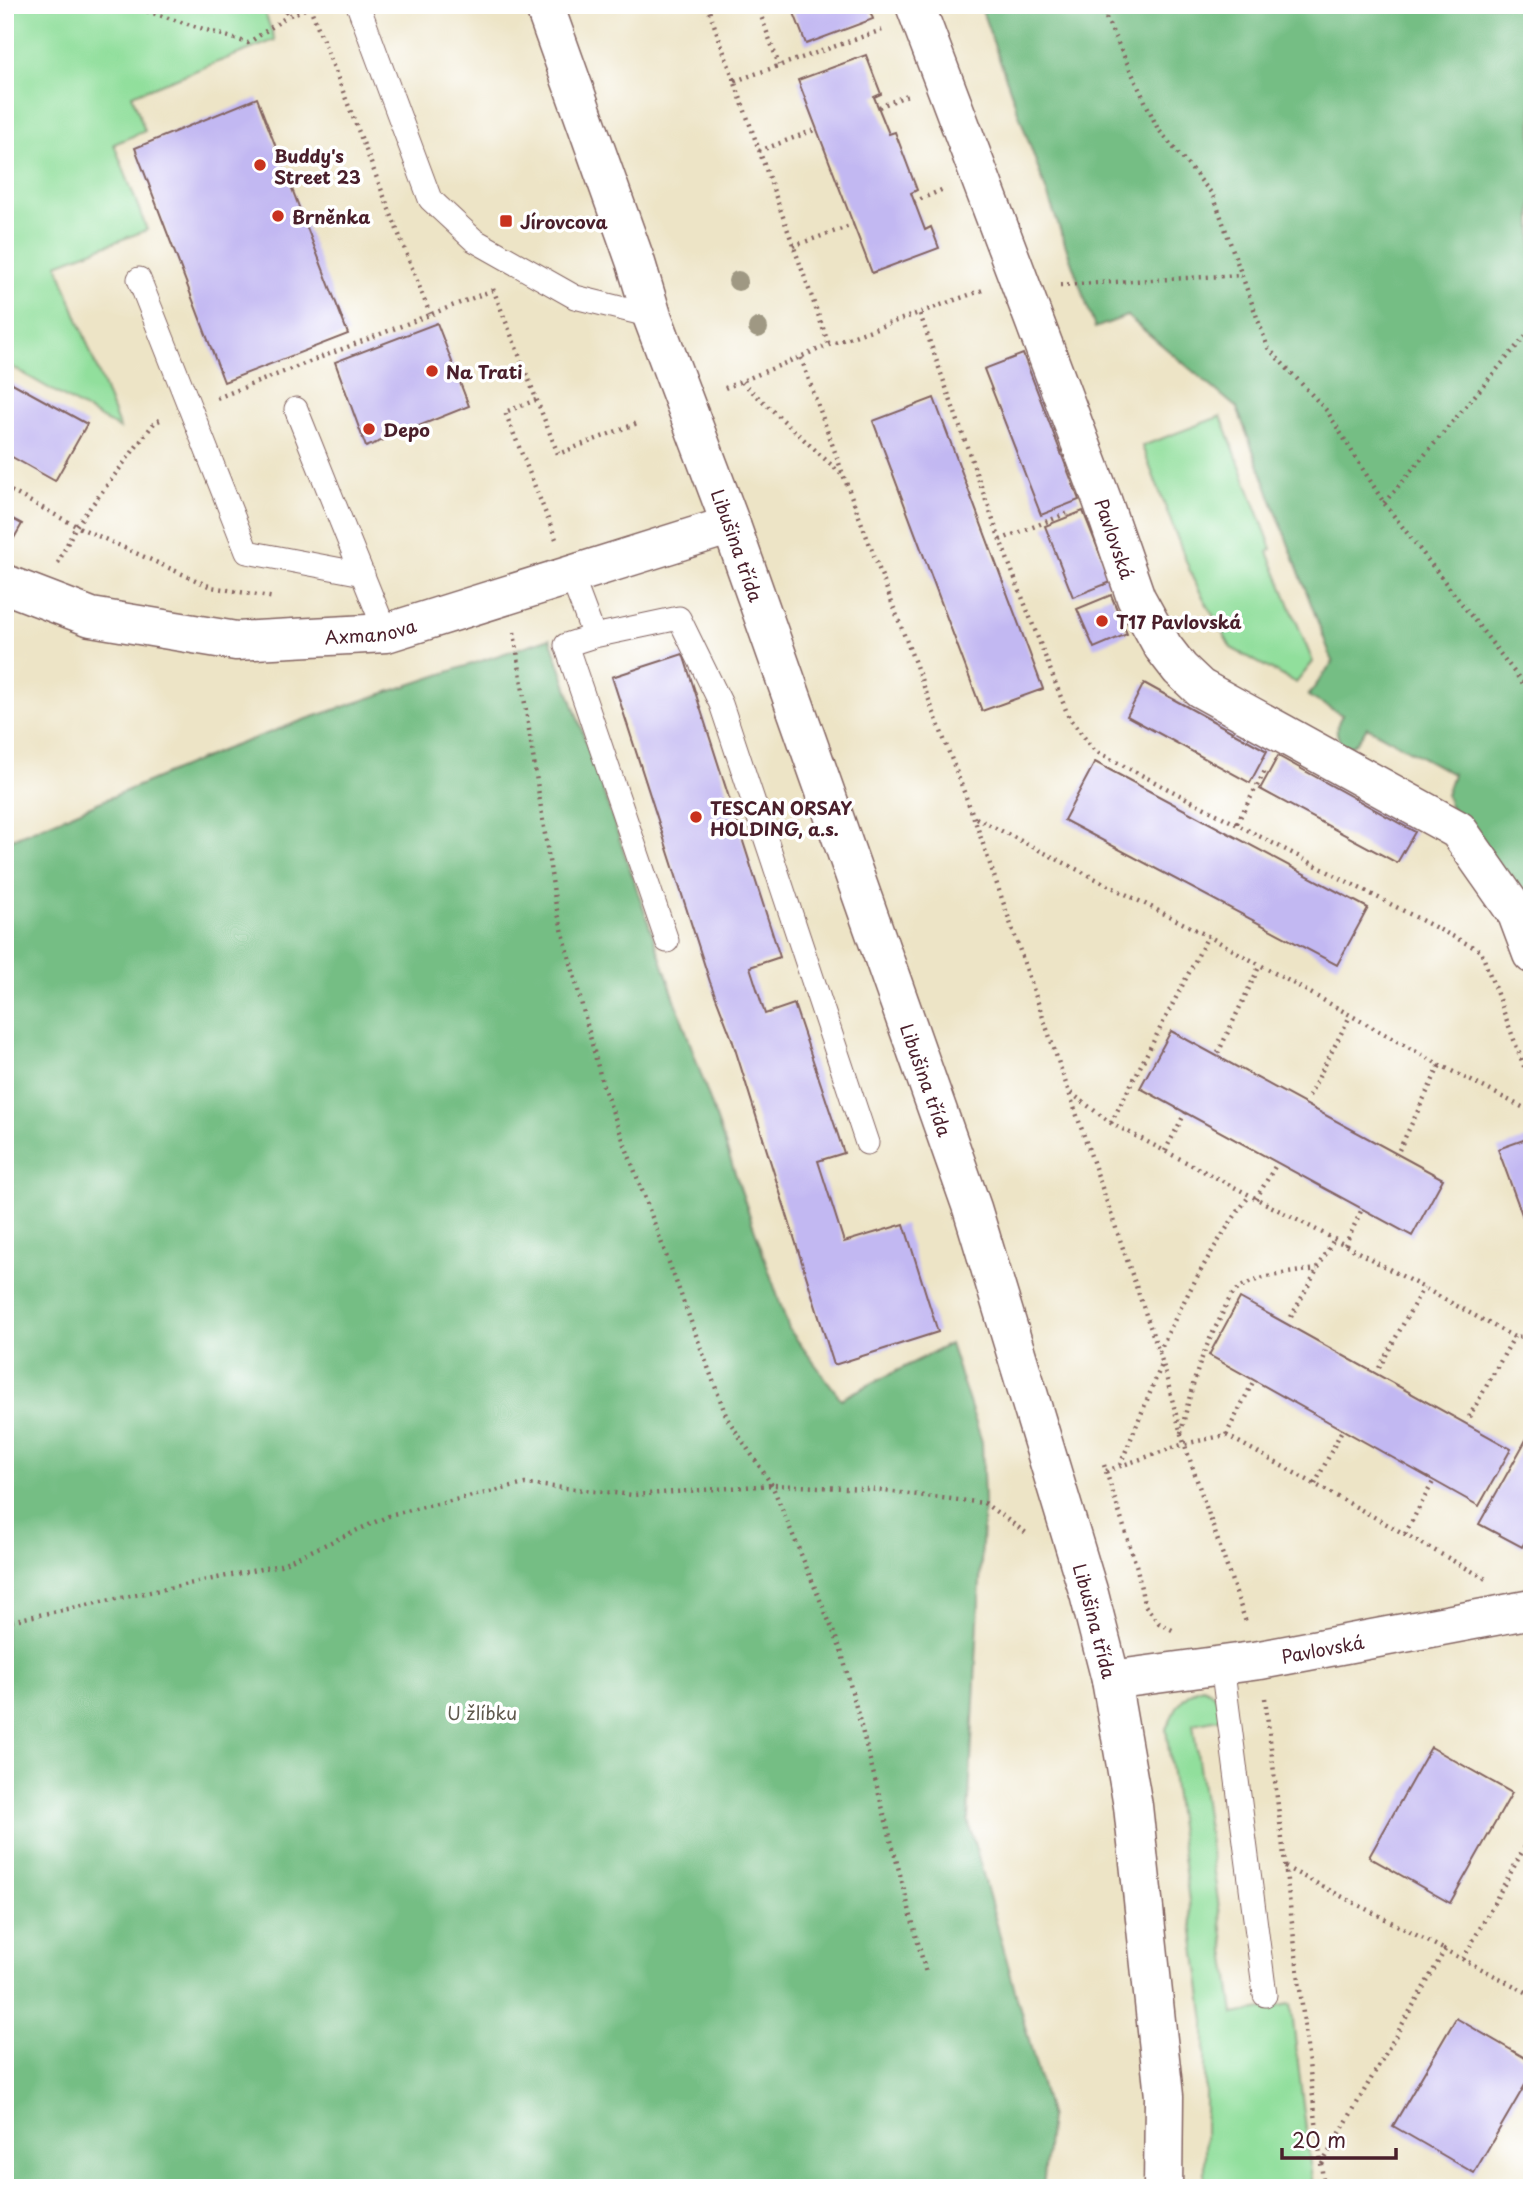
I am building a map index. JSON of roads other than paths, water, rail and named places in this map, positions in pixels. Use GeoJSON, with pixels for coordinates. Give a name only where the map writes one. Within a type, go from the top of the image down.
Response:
{"type":"FeatureCollection","features":[{"type":"Feature","properties":{"kind":"street","name":"Libušina třída"},"geometry":{"type":"LineString","coordinates":[[544,5],[653,316],[731,525],[971,1208],[1077,1555],[1111,1680],[1133,1807],[1164,2096],[1163,2188]]}},
{"type":"Feature","properties":{"kind":"street","name":"Pavlovská"},"geometry":{"type":"LineString","coordinates":[[902,16],[1102,500],[1136,598],[1163,647],[1180,669],[1200,688],[1458,830],[1517,914],[1532,954]]}},
{"type":"Feature","properties":{"kind":"street","name":"Axmanova"},"geometry":{"type":"LineString","coordinates":[[5,584],[91,617],[236,641],[386,633],[731,525]]}},
{"type":"Feature","properties":{"kind":"street","name":"Pavlovská"},"geometry":{"type":"LineString","coordinates":[[1111,1680],[1260,1660],[1532,1609]]}},
{"type":"Feature","properties":{"kind":"lane"},"geometry":{"type":"LineString","coordinates":[[358,5],[430,199],[474,240],[575,297],[653,316]]}},
{"type":"Feature","properties":{"kind":"lane"},"geometry":{"type":"LineString","coordinates":[[139,279],[247,552],[363,575]]}},
{"type":"Feature","properties":{"kind":"lane"},"geometry":{"type":"LineString","coordinates":[[296,409],[386,633]]}},
{"type":"Feature","properties":{"kind":"lane"},"geometry":{"type":"LineString","coordinates":[[571,575],[594,636]]}},
{"type":"Feature","properties":{"kind":"lane"},"geometry":{"type":"LineString","coordinates":[[667,941],[566,645],[594,636],[679,618],[721,704],[867,1143]]}},
{"type":"Feature","properties":{"kind":"lane"},"geometry":{"type":"LineString","coordinates":[[1222,1665],[1265,1995]]}},
{"type":"Feature","properties":{"kind":"place","name":"Buddy's Street 23"},"geometry":{"type":"Point","coordinates":[260,165]}},
{"type":"Feature","properties":{"kind":"place","name":"Brněnka"},"geometry":{"type":"Point","coordinates":[278,216]}},
{"type":"Feature","properties":{"kind":"place","name":"Jírovcova"},"geometry":{"type":"Point","coordinates":[506,221]}},
{"type":"Feature","properties":{"kind":"place","name":"Na Trati"},"geometry":{"type":"Point","coordinates":[432,371]}},
{"type":"Feature","properties":{"kind":"place","name":"Depo"},"geometry":{"type":"Point","coordinates":[369,429]}},
{"type":"Feature","properties":{"kind":"place","name":"T17 Pavlovská"},"geometry":{"type":"Point","coordinates":[1102,621]}},
{"type":"Feature","properties":{"kind":"place","name":"TESCAN ORSAY HOLDING, a.s."},"geometry":{"type":"Point","coordinates":[696,817]}},
{"type":"Feature","properties":{"kind":"park label","name":"U žlíbku"},"geometry":{"type":"Point","coordinates":[482,1712]}}]}
